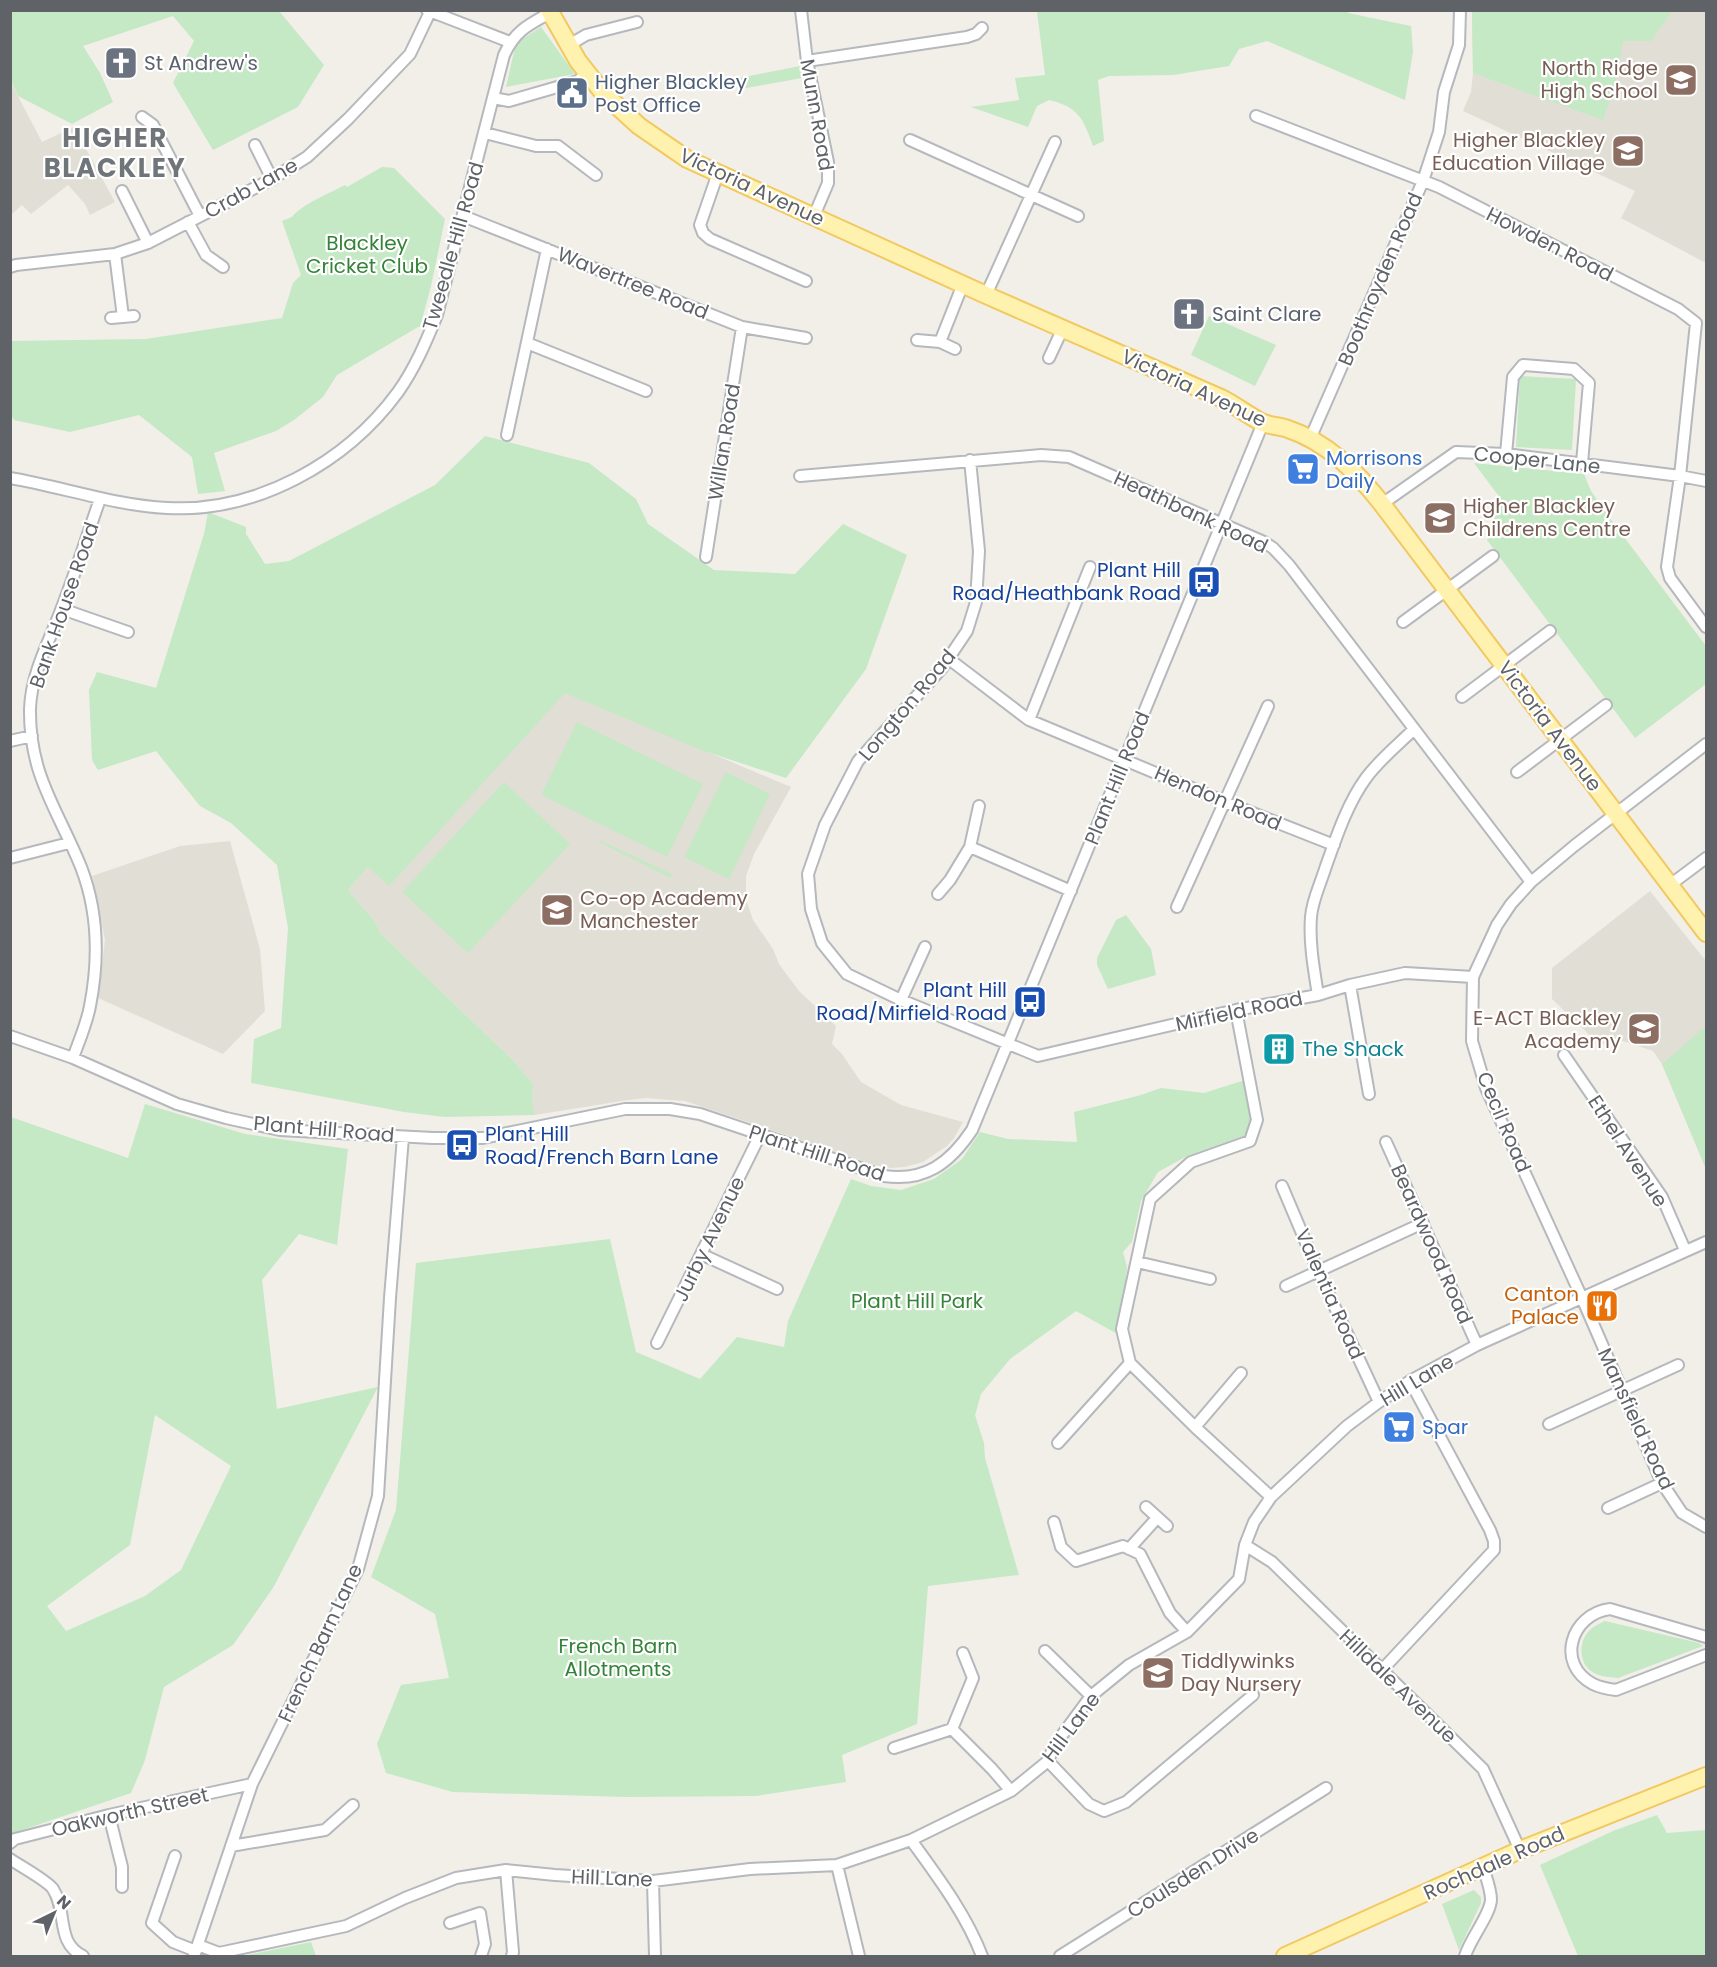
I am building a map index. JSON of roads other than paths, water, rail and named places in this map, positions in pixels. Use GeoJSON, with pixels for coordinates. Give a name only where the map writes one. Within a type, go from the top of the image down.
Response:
{"type":"FeatureCollection","features":[{"type":"Feature","properties":{"kind":"main road","name":"Victoria Avenue"},"geometry":{"type":"LineString","coordinates":[[549,12],[587,74],[620,109],[651,136],[687,159],[963,285],[1221,398],[1240,407],[1263,423],[1287,428],[1310,439],[1354,471],[1382,504],[1707,933]]}},
{"type":"Feature","properties":{"kind":"main road","name":"Rochdale Road"},"geometry":{"type":"LineString","coordinates":[[1285,1956],[1520,1850],[1707,1776]]}},
{"type":"Feature","properties":{"kind":"street","name":"Munn Road"},"geometry":{"type":"LineString","coordinates":[[801,10],[807,61],[829,173],[828,183],[814,216]]}},
{"type":"Feature","properties":{"kind":"street","name":"Boothroyden Road"},"geometry":{"type":"LineString","coordinates":[[1310,439],[1423,181],[1439,132],[1444,92],[1459,45],[1460,10]]}},
{"type":"Feature","properties":{"kind":"street"},"geometry":{"type":"LineString","coordinates":[[429,11],[510,42],[520,31],[549,12]]}},
{"type":"Feature","properties":{"kind":"street","name":"Crab Lane"},"geometry":{"type":"LineString","coordinates":[[10,267],[115,254],[148,243],[272,179],[307,157],[348,119],[410,54],[429,11]]}},
{"type":"Feature","properties":{"kind":"street"},"geometry":{"type":"LineString","coordinates":[[569,45],[586,35],[637,22]]}},
{"type":"Feature","properties":{"kind":"street"},"geometry":{"type":"LineString","coordinates":[[807,61],[967,37],[976,34],[982,28]]}},
{"type":"Feature","properties":{"kind":"street","name":"Tweedle Hill Road"},"geometry":{"type":"LineString","coordinates":[[10,478],[40,483],[100,499],[168,508],[219,505],[254,496],[285,484],[319,466],[345,447],[389,403],[423,350],[437,315],[504,55],[510,42]]}},
{"type":"Feature","properties":{"kind":"street"},"geometry":{"type":"LineString","coordinates":[[493,98],[509,101],[578,81],[587,74]]}},
{"type":"Feature","properties":{"kind":"street","name":"Howden Road"},"geometry":{"type":"LineString","coordinates":[[1256,116],[1439,188],[1678,309],[1696,322],[1680,476]]}},
{"type":"Feature","properties":{"kind":"street"},"geometry":{"type":"LineString","coordinates":[[142,117],[153,125],[200,216]]}},
{"type":"Feature","properties":{"kind":"street"},"geometry":{"type":"LineString","coordinates":[[485,133],[536,146],[558,146],[596,175]]}},
{"type":"Feature","properties":{"kind":"street"},"geometry":{"type":"LineString","coordinates":[[910,140],[1078,216]]}},
{"type":"Feature","properties":{"kind":"street"},"geometry":{"type":"LineString","coordinates":[[987,295],[1055,142]]}},
{"type":"Feature","properties":{"kind":"street"},"geometry":{"type":"LineString","coordinates":[[255,145],[272,179]]}},
{"type":"Feature","properties":{"kind":"street"},"geometry":{"type":"LineString","coordinates":[[718,173],[700,225],[703,233],[710,239],[806,282]]}},
{"type":"Feature","properties":{"kind":"street"},"geometry":{"type":"LineString","coordinates":[[122,191],[148,243]]}},
{"type":"Feature","properties":{"kind":"street","name":"Wavertree Road"},"geometry":{"type":"LineString","coordinates":[[463,216],[741,327],[806,338]]}},
{"type":"Feature","properties":{"kind":"street"},"geometry":{"type":"LineString","coordinates":[[189,222],[206,255],[223,267]]}},
{"type":"Feature","properties":{"kind":"street"},"geometry":{"type":"LineString","coordinates":[[507,435],[547,249]]}},
{"type":"Feature","properties":{"kind":"street"},"geometry":{"type":"LineString","coordinates":[[115,254],[123,317]]}},
{"type":"Feature","properties":{"kind":"street"},"geometry":{"type":"LineString","coordinates":[[939,342],[963,285]]}},
{"type":"Feature","properties":{"kind":"street","name":"Willan Road"},"geometry":{"type":"LineString","coordinates":[[706,557],[741,327]]}},
{"type":"Feature","properties":{"kind":"street"},"geometry":{"type":"LineString","coordinates":[[1049,358],[1062,328]]}},
{"type":"Feature","properties":{"kind":"street"},"geometry":{"type":"LineString","coordinates":[[917,340],[939,342],[955,349]]}},
{"type":"Feature","properties":{"kind":"street"},"geometry":{"type":"LineString","coordinates":[[527,343],[645,391]]}},
{"type":"Feature","properties":{"kind":"street"},"geometry":{"type":"LineString","coordinates":[[1506,454],[1513,377],[1523,365],[1574,369],[1589,383],[1582,464]]}},
{"type":"Feature","properties":{"kind":"street","name":"Plant Hill Road"},"geometry":{"type":"LineString","coordinates":[[10,1036],[73,1058],[177,1104],[280,1130],[403,1137],[483,1138],[625,1109],[670,1109],[700,1114],[884,1176],[908,1177],[937,1168],[960,1149],[972,1130],[1263,423]]}},
{"type":"Feature","properties":{"kind":"street","name":"Cooper Lane"},"geometry":{"type":"LineString","coordinates":[[1382,504],[1456,452],[1506,454],[1707,481]]}},
{"type":"Feature","properties":{"kind":"street","name":"Heathbank Road"},"geometry":{"type":"LineString","coordinates":[[800,476],[970,460],[1041,455],[1069,457],[1264,542],[1285,559],[1531,882]]}},
{"type":"Feature","properties":{"kind":"street","name":"Longton Road"},"geometry":{"type":"LineString","coordinates":[[970,460],[979,551],[976,602],[967,631],[949,659],[858,761],[825,825],[808,874],[811,909],[822,943],[847,974],[901,1000],[1007,1044]]}},
{"type":"Feature","properties":{"kind":"street"},"geometry":{"type":"LineString","coordinates":[[1680,476],[1667,567],[1670,578],[1707,627]]}},
{"type":"Feature","properties":{"kind":"street","name":"Bank House Road"},"geometry":{"type":"LineString","coordinates":[[73,1058],[90,1008],[95,970],[96,940],[92,906],[86,882],[42,783],[34,757],[30,708],[35,676],[62,609],[100,499]]}},
{"type":"Feature","properties":{"kind":"street"},"geometry":{"type":"LineString","coordinates":[[1403,622],[1493,556]]}},
{"type":"Feature","properties":{"kind":"street"},"geometry":{"type":"LineString","coordinates":[[1029,720],[1090,567]]}},
{"type":"Feature","properties":{"kind":"street"},"geometry":{"type":"LineString","coordinates":[[62,609],[128,632]]}},
{"type":"Feature","properties":{"kind":"street"},"geometry":{"type":"LineString","coordinates":[[1462,697],[1550,631]]}},
{"type":"Feature","properties":{"kind":"street","name":"Hendon Road"},"geometry":{"type":"LineString","coordinates":[[949,659],[1029,720],[1334,845]]}},
{"type":"Feature","properties":{"kind":"street"},"geometry":{"type":"LineString","coordinates":[[1517,772],[1606,705]]}},
{"type":"Feature","properties":{"kind":"street"},"geometry":{"type":"LineString","coordinates":[[1177,908],[1268,706]]}},
{"type":"Feature","properties":{"kind":"street"},"geometry":{"type":"LineString","coordinates":[[1318,995],[1312,963],[1311,917],[1316,895],[1334,845],[1358,789],[1376,765],[1414,729]]}},
{"type":"Feature","properties":{"kind":"street"},"geometry":{"type":"LineString","coordinates":[[10,741],[32,736]]}},
{"type":"Feature","properties":{"kind":"street","name":"Cecil Road"},"geometry":{"type":"LineString","coordinates":[[1582,1298],[1486,1088],[1472,1041],[1473,977],[1503,914],[1531,882],[1615,813],[1707,744]]}},
{"type":"Feature","properties":{"kind":"street"},"geometry":{"type":"LineString","coordinates":[[938,894],[950,880],[970,847],[979,806]]}},
{"type":"Feature","properties":{"kind":"street"},"geometry":{"type":"LineString","coordinates":[[10,858],[69,843]]}},
{"type":"Feature","properties":{"kind":"street"},"geometry":{"type":"LineString","coordinates":[[970,847],[1071,891]]}},
{"type":"Feature","properties":{"kind":"street"},"geometry":{"type":"LineString","coordinates":[[1670,885],[1707,858]]}},
{"type":"Feature","properties":{"kind":"street"},"geometry":{"type":"LineString","coordinates":[[901,1000],[925,947]]}},
{"type":"Feature","properties":{"kind":"street","name":"Mirfield Road"},"geometry":{"type":"LineString","coordinates":[[1007,1044],[1038,1056],[1405,974],[1473,977]]}},
{"type":"Feature","properties":{"kind":"street"},"geometry":{"type":"LineString","coordinates":[[1350,985],[1369,1094]]}},
{"type":"Feature","properties":{"kind":"street"},"geometry":{"type":"LineString","coordinates":[[1236,1010],[1257,1120],[1250,1141],[1191,1162],[1150,1199],[1122,1329],[1130,1363],[1195,1428],[1271,1497]]}},
{"type":"Feature","properties":{"kind":"street","name":"Ethel Avenue"},"geometry":{"type":"LineString","coordinates":[[1564,1055],[1662,1197],[1685,1250]]}},
{"type":"Feature","properties":{"kind":"street","name":"Jurby Avenue"},"geometry":{"type":"LineString","coordinates":[[657,1342],[760,1135]]}},
{"type":"Feature","properties":{"kind":"street","name":"French Barn Lane"},"geometry":{"type":"LineString","coordinates":[[196,1951],[252,1784],[358,1569],[378,1496],[403,1137]]}},
{"type":"Feature","properties":{"kind":"street","name":"Beardwood Road"},"geometry":{"type":"LineString","coordinates":[[1386,1142],[1477,1345]]}},
{"type":"Feature","properties":{"kind":"street","name":"Valentia Road"},"geometry":{"type":"LineString","coordinates":[[1282,1186],[1379,1402]]}},
{"type":"Feature","properties":{"kind":"street"},"geometry":{"type":"LineString","coordinates":[[1286,1286],[1422,1223]]}},
{"type":"Feature","properties":{"kind":"street","name":"Hill Lane"},"geometry":{"type":"LineString","coordinates":[[175,1856],[152,1923],[173,1942],[196,1951],[219,1953],[346,1926],[405,1898],[456,1878],[506,1870],[653,1881],[750,1869],[837,1865],[911,1840],[1011,1791],[1048,1761],[1054,1746],[1091,1696],[1129,1665],[1187,1632],[1239,1579],[1245,1545],[1254,1522],[1271,1497],[1347,1426],[1410,1381],[1477,1345],[1707,1242]]}},
{"type":"Feature","properties":{"kind":"street"},"geometry":{"type":"LineString","coordinates":[[701,1254],[777,1289]]}},
{"type":"Feature","properties":{"kind":"street"},"geometry":{"type":"LineString","coordinates":[[1137,1262],[1210,1279]]}},
{"type":"Feature","properties":{"kind":"street","name":"Mansfield Road"},"geometry":{"type":"LineString","coordinates":[[1582,1298],[1662,1483],[1682,1513],[1707,1527]]}},
{"type":"Feature","properties":{"kind":"street"},"geometry":{"type":"LineString","coordinates":[[1058,1443],[1130,1363]]}},
{"type":"Feature","properties":{"kind":"street"},"geometry":{"type":"LineString","coordinates":[[1549,1424],[1678,1365]]}},
{"type":"Feature","properties":{"kind":"street"},"geometry":{"type":"LineString","coordinates":[[1195,1428],[1241,1373]]}},
{"type":"Feature","properties":{"kind":"street"},"geometry":{"type":"LineString","coordinates":[[1381,1671],[1494,1550],[1490,1530],[1410,1381]]}},
{"type":"Feature","properties":{"kind":"street"},"geometry":{"type":"LineString","coordinates":[[1608,1508],[1662,1483]]}},
{"type":"Feature","properties":{"kind":"street"},"geometry":{"type":"LineString","coordinates":[[1146,1507],[1167,1526]]}},
{"type":"Feature","properties":{"kind":"street"},"geometry":{"type":"LineString","coordinates":[[1129,1549],[1157,1518]]}},
{"type":"Feature","properties":{"kind":"street"},"geometry":{"type":"LineString","coordinates":[[1054,1522],[1061,1547],[1076,1561],[1123,1546],[1140,1554],[1170,1613],[1187,1632]]}},
{"type":"Feature","properties":{"kind":"street","name":"Hilldale Avenue"},"geometry":{"type":"LineString","coordinates":[[1245,1545],[1272,1563],[1483,1769],[1520,1850]]}},
{"type":"Feature","properties":{"kind":"street"},"geometry":{"type":"LineString","coordinates":[[1707,1636],[1610,1610],[1599,1611],[1581,1624],[1571,1647],[1572,1657],[1583,1676],[1603,1688],[1616,1690],[1707,1655]]}},
{"type":"Feature","properties":{"kind":"street"},"geometry":{"type":"LineString","coordinates":[[1045,1651],[1091,1696]]}},
{"type":"Feature","properties":{"kind":"street"},"geometry":{"type":"LineString","coordinates":[[894,1748],[952,1729],[973,1678],[963,1653]]}},
{"type":"Feature","properties":{"kind":"street"},"geometry":{"type":"LineString","coordinates":[[1048,1761],[1089,1804],[1104,1811],[1126,1802],[1253,1695]]}},
{"type":"Feature","properties":{"kind":"street"},"geometry":{"type":"LineString","coordinates":[[952,1729],[992,1768],[1011,1791]]}},
{"type":"Feature","properties":{"kind":"street","name":"Oakworth Street"},"geometry":{"type":"LineString","coordinates":[[10,1843],[15,1839],[109,1815],[252,1784]]}},
{"type":"Feature","properties":{"kind":"street","name":"Coulsden Drive"},"geometry":{"type":"LineString","coordinates":[[1060,1956],[1326,1788]]}},
{"type":"Feature","properties":{"kind":"street"},"geometry":{"type":"LineString","coordinates":[[231,1846],[325,1830],[353,1805]]}},
{"type":"Feature","properties":{"kind":"street"},"geometry":{"type":"LineString","coordinates":[[109,1815],[122,1867],[122,1887]]}},
{"type":"Feature","properties":{"kind":"street"},"geometry":{"type":"LineString","coordinates":[[911,1840],[940,1881],[975,1938],[982,1956]]}},
{"type":"Feature","properties":{"kind":"street"},"geometry":{"type":"LineString","coordinates":[[10,1859],[52,1888],[60,1905],[65,1938],[79,1956]]}},
{"type":"Feature","properties":{"kind":"street"},"geometry":{"type":"LineString","coordinates":[[837,1865],[859,1956]]}},
{"type":"Feature","properties":{"kind":"street"},"geometry":{"type":"LineString","coordinates":[[1465,1956],[1491,1904],[1489,1884],[1483,1867]]}},
{"type":"Feature","properties":{"kind":"street"},"geometry":{"type":"LineString","coordinates":[[506,1870],[512,1956]]}},
{"type":"Feature","properties":{"kind":"street"},"geometry":{"type":"LineString","coordinates":[[653,1881],[655,1956]]}},
{"type":"Feature","properties":{"kind":"street"},"geometry":{"type":"LineString","coordinates":[[450,1923],[480,1913],[485,1944],[481,1956]]}},
{"type":"Feature","properties":{"kind":"place","name":"St Andrew's"},"geometry":{"type":"Point","coordinates":[121,63]}},
{"type":"Feature","properties":{"kind":"place","name":"North Ridge High School"},"geometry":{"type":"Point","coordinates":[1681,80]}},
{"type":"Feature","properties":{"kind":"place","name":"Higher Blackley Post Office"},"geometry":{"type":"Point","coordinates":[572,93]}},
{"type":"Feature","properties":{"kind":"place","name":"Higher Blackley Education Village"},"geometry":{"type":"Point","coordinates":[1628,151]}},
{"type":"Feature","properties":{"kind":"place","name":"Saint Clare"},"geometry":{"type":"Point","coordinates":[1189,314]}},
{"type":"Feature","properties":{"kind":"place","name":"Morrisons Daily"},"geometry":{"type":"Point","coordinates":[1303,469]}},
{"type":"Feature","properties":{"kind":"place","name":"Higher Blackley Childrens Centre"},"geometry":{"type":"Point","coordinates":[1440,518]}},
{"type":"Feature","properties":{"kind":"place","name":"Plant Hill Road/Heathbank Road"},"geometry":{"type":"Point","coordinates":[1204,582]}},
{"type":"Feature","properties":{"kind":"place","name":"Co-op Academy Manchester"},"geometry":{"type":"Point","coordinates":[557,910]}},
{"type":"Feature","properties":{"kind":"place","name":"Plant Hill Road/Mirfield Road"},"geometry":{"type":"Point","coordinates":[1030,1002]}},
{"type":"Feature","properties":{"kind":"place","name":"E-ACT Blackley Academy"},"geometry":{"type":"Point","coordinates":[1644,1029]}},
{"type":"Feature","properties":{"kind":"place","name":"The Shack"},"geometry":{"type":"Point","coordinates":[1279,1049]}},
{"type":"Feature","properties":{"kind":"place","name":"Plant Hill Road/French Barn Lane"},"geometry":{"type":"Point","coordinates":[462,1145]}},
{"type":"Feature","properties":{"kind":"place","name":"Canton Palace"},"geometry":{"type":"Point","coordinates":[1602,1306]}},
{"type":"Feature","properties":{"kind":"place","name":"Spar"},"geometry":{"type":"Point","coordinates":[1399,1427]}},
{"type":"Feature","properties":{"kind":"place","name":"Tiddlywinks Day Nursery"},"geometry":{"type":"Point","coordinates":[1158,1673]}},
{"type":"Feature","properties":{"kind":"district","name":"HIGHER BLACKLEY"},"geometry":{"type":"Point","coordinates":[115,153]}},
{"type":"Feature","properties":{"kind":"park label","name":"Blackley Cricket Club"},"geometry":{"type":"Point","coordinates":[367,254]}},
{"type":"Feature","properties":{"kind":"park label","name":"Plant Hill Park"},"geometry":{"type":"Point","coordinates":[917,1301]}},
{"type":"Feature","properties":{"kind":"park label","name":"French Barn Allotments"},"geometry":{"type":"Point","coordinates":[618,1658]}}]}
